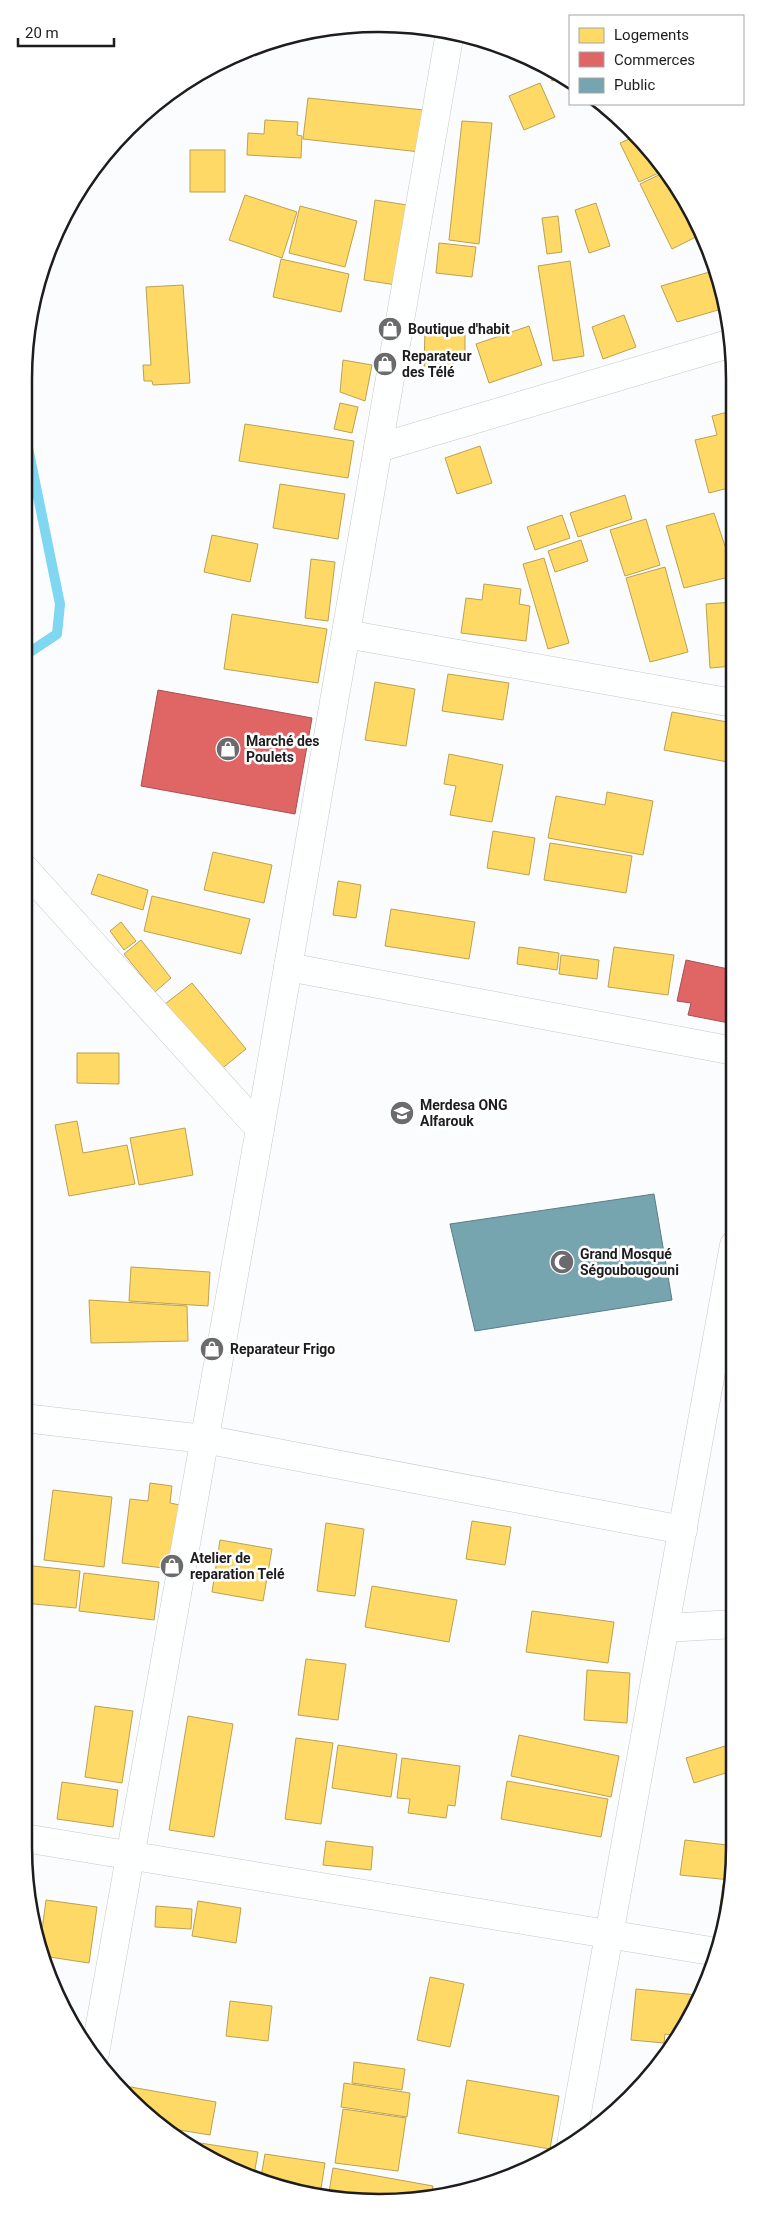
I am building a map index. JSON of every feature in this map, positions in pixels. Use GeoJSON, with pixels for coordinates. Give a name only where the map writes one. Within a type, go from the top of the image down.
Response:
{"type":"FeatureCollection","features":[{"type":"Feature","properties":{"kind":"street"},"geometry":{"type":"LineString","coordinates":[[96,2046],[260,1129],[449,39]]}},
{"type":"Feature","properties":{"kind":"street"},"geometry":{"type":"LineString","coordinates":[[378,448],[725,345]]}},
{"type":"Feature","properties":{"kind":"street"},"geometry":{"type":"LineString","coordinates":[[346,634],[726,702]]}},
{"type":"Feature","properties":{"kind":"street"},"geometry":{"type":"LineString","coordinates":[[32,877],[260,1129]]}},
{"type":"Feature","properties":{"kind":"street"},"geometry":{"type":"LineString","coordinates":[[288,967],[726,1049]]}},
{"type":"Feature","properties":{"kind":"street"},"geometry":{"type":"LineString","coordinates":[[573,2134],[683,1530],[725,1341]]}},
{"type":"Feature","properties":{"kind":"street"},"geometry":{"type":"LineString","coordinates":[[32,1419],[204,1440],[683,1530]]}},
{"type":"Feature","properties":{"kind":"street"},"geometry":{"type":"LineString","coordinates":[[665,1628],[726,1628]]}},
{"type":"Feature","properties":{"kind":"street"},"geometry":{"type":"LineString","coordinates":[[32,1839],[710,1951]]}},
{"type":"Feature","properties":{"kind":"building: Logements"},"geometry":{"type":"Polygon","coordinates":[[[540,83],[555,117],[524,130],[509,96],[540,83]]]}},
{"type":"Feature","properties":{"kind":"building: Logements"},"geometry":{"type":"Polygon","coordinates":[[[308,98],[424,110],[420,152],[303,139],[308,98]]]}},
{"type":"Feature","properties":{"kind":"building: Logements"},"geometry":{"type":"Polygon","coordinates":[[[265,120],[298,122],[297,135],[302,136],[301,158],[247,155],[248,133],[264,134],[265,120]]]}},
{"type":"Feature","properties":{"kind":"building: Logements"},"geometry":{"type":"Polygon","coordinates":[[[462,121],[492,123],[479,244],[449,240],[462,121]]]}},
{"type":"Feature","properties":{"kind":"building: Logements"},"geometry":{"type":"Polygon","coordinates":[[[629,139],[658,173],[639,182],[620,143],[629,139]]]}},
{"type":"Feature","properties":{"kind":"building: Logements"},"geometry":{"type":"Polygon","coordinates":[[[190,150],[225,150],[225,192],[190,192],[190,150]]]}},
{"type":"Feature","properties":{"kind":"building: Logements"},"geometry":{"type":"Polygon","coordinates":[[[660,175],[680,206],[696,237],[672,249],[640,184],[660,175]]]}},
{"type":"Feature","properties":{"kind":"building: Logements"},"geometry":{"type":"Polygon","coordinates":[[[245,195],[297,212],[282,258],[229,240],[245,195]]]}},
{"type":"Feature","properties":{"kind":"building: Logements"},"geometry":{"type":"Polygon","coordinates":[[[375,200],[407,205],[396,285],[364,280],[375,200]]]}},
{"type":"Feature","properties":{"kind":"building: Logements"},"geometry":{"type":"Polygon","coordinates":[[[596,203],[610,246],[589,253],[575,210],[596,203]]]}},
{"type":"Feature","properties":{"kind":"building: Logements"},"geometry":{"type":"Polygon","coordinates":[[[300,206],[357,221],[345,267],[289,253],[300,206]]]}},
{"type":"Feature","properties":{"kind":"building: Logements"},"geometry":{"type":"Polygon","coordinates":[[[558,216],[562,252],[547,254],[542,218],[558,216]]]}},
{"type":"Feature","properties":{"kind":"building: Logements"},"geometry":{"type":"Polygon","coordinates":[[[439,243],[476,247],[472,277],[436,273],[439,243]]]}},
{"type":"Feature","properties":{"kind":"building: Logements"},"geometry":{"type":"Polygon","coordinates":[[[281,259],[349,274],[341,312],[273,297],[281,259]]]}},
{"type":"Feature","properties":{"kind":"building: Logements"},"geometry":{"type":"Polygon","coordinates":[[[570,261],[584,356],[553,361],[538,266],[570,261]]]}},
{"type":"Feature","properties":{"kind":"building: Logements"},"geometry":{"type":"Polygon","coordinates":[[[709,272],[719,310],[677,322],[661,286],[709,272]]]}},
{"type":"Feature","properties":{"kind":"building: Logements"},"geometry":{"type":"Polygon","coordinates":[[[183,285],[190,383],[153,385],[152,381],[144,381],[143,365],[151,365],[146,287],[183,285]]]}},
{"type":"Feature","properties":{"kind":"building: Logements"},"geometry":{"type":"Polygon","coordinates":[[[624,315],[636,347],[603,359],[592,327],[624,315]]]}},
{"type":"Feature","properties":{"kind":"building: Logements"},"geometry":{"type":"Polygon","coordinates":[[[529,326],[542,365],[489,383],[476,344],[529,326]]]}},
{"type":"Feature","properties":{"kind":"building: Logements"},"geometry":{"type":"Polygon","coordinates":[[[425,331],[465,332],[465,359],[453,358],[453,371],[435,371],[435,366],[424,366],[425,331]]]}},
{"type":"Feature","properties":{"kind":"building: Logements"},"geometry":{"type":"Polygon","coordinates":[[[343,360],[372,365],[365,401],[340,392],[343,360]]]}},
{"type":"Feature","properties":{"kind":"building: Logements"},"geometry":{"type":"Polygon","coordinates":[[[340,403],[358,407],[352,433],[334,429],[340,403]]]}},
{"type":"Feature","properties":{"kind":"building: Logements"},"geometry":{"type":"Polygon","coordinates":[[[726,412],[726,489],[709,493],[695,440],[717,435],[712,416],[726,412]]]}},
{"type":"Feature","properties":{"kind":"building: Logements"},"geometry":{"type":"Polygon","coordinates":[[[245,424],[354,441],[348,478],[239,461],[245,424]]]}},
{"type":"Feature","properties":{"kind":"building: Logements"},"geometry":{"type":"Polygon","coordinates":[[[480,446],[492,483],[457,494],[445,458],[480,446]]]}},
{"type":"Feature","properties":{"kind":"building: Logements"},"geometry":{"type":"Polygon","coordinates":[[[280,484],[345,494],[338,539],[273,528],[280,484]]]}},
{"type":"Feature","properties":{"kind":"building: Logements"},"geometry":{"type":"Polygon","coordinates":[[[625,495],[632,519],[578,537],[570,513],[625,495]]]}},
{"type":"Feature","properties":{"kind":"building: Logements"},"geometry":{"type":"Polygon","coordinates":[[[714,513],[726,549],[726,578],[684,588],[666,526],[714,513]]]}},
{"type":"Feature","properties":{"kind":"building: Logements"},"geometry":{"type":"Polygon","coordinates":[[[562,515],[570,538],[535,550],[527,527],[562,515]]]}},
{"type":"Feature","properties":{"kind":"building: Logements"},"geometry":{"type":"Polygon","coordinates":[[[646,519],[660,565],[625,576],[610,530],[646,519]]]}},
{"type":"Feature","properties":{"kind":"building: Logements"},"geometry":{"type":"Polygon","coordinates":[[[212,535],[258,544],[250,582],[204,572],[212,535]]]}},
{"type":"Feature","properties":{"kind":"building: Logements"},"geometry":{"type":"Polygon","coordinates":[[[581,540],[588,561],[555,572],[548,551],[581,540]]]}},
{"type":"Feature","properties":{"kind":"building: Logements"},"geometry":{"type":"Polygon","coordinates":[[[544,558],[569,643],[548,649],[523,564],[544,558]]]}},
{"type":"Feature","properties":{"kind":"building: Logements"},"geometry":{"type":"Polygon","coordinates":[[[311,559],[335,562],[328,621],[305,618],[311,559]]]}},
{"type":"Feature","properties":{"kind":"building: Logements"},"geometry":{"type":"Polygon","coordinates":[[[665,567],[688,652],[650,662],[626,578],[665,567]]]}},
{"type":"Feature","properties":{"kind":"building: Logements"},"geometry":{"type":"Polygon","coordinates":[[[484,584],[521,589],[519,604],[530,606],[526,641],[461,633],[466,598],[482,600],[484,584]]]}},
{"type":"Feature","properties":{"kind":"building: Logements"},"geometry":{"type":"Polygon","coordinates":[[[726,603],[726,667],[710,668],[706,604],[726,603]]]}},
{"type":"Feature","properties":{"kind":"building: Logements"},"geometry":{"type":"Polygon","coordinates":[[[232,614],[327,629],[318,683],[224,669],[232,614]]]}},
{"type":"Feature","properties":{"kind":"building: Logements"},"geometry":{"type":"Polygon","coordinates":[[[448,674],[509,683],[503,720],[442,711],[448,674]]]}},
{"type":"Feature","properties":{"kind":"building: Logements"},"geometry":{"type":"Polygon","coordinates":[[[375,682],[415,689],[406,746],[365,740],[375,682]]]}},
{"type":"Feature","properties":{"kind":"building: Logements"},"geometry":{"type":"Polygon","coordinates":[[[672,712],[726,722],[726,762],[664,750],[672,712]]]}},
{"type":"Feature","properties":{"kind":"building: Logements"},"geometry":{"type":"Polygon","coordinates":[[[449,754],[503,765],[492,822],[450,815],[456,786],[444,784],[449,754]]]}},
{"type":"Feature","properties":{"kind":"building: Logements"},"geometry":{"type":"Polygon","coordinates":[[[607,792],[653,801],[643,855],[548,838],[556,796],[605,805],[607,792]]]}},
{"type":"Feature","properties":{"kind":"building: Logements"},"geometry":{"type":"Polygon","coordinates":[[[493,831],[535,838],[529,875],[487,868],[493,831]]]}},
{"type":"Feature","properties":{"kind":"building: Logements"},"geometry":{"type":"Polygon","coordinates":[[[550,843],[632,856],[626,893],[544,880],[550,843]]]}},
{"type":"Feature","properties":{"kind":"building: Logements"},"geometry":{"type":"Polygon","coordinates":[[[213,852],[272,865],[264,903],[204,890],[213,852]]]}},
{"type":"Feature","properties":{"kind":"building: Logements"},"geometry":{"type":"Polygon","coordinates":[[[98,874],[148,890],[143,910],[91,894],[98,874]]]}},
{"type":"Feature","properties":{"kind":"building: Logements"},"geometry":{"type":"Polygon","coordinates":[[[338,881],[361,885],[356,918],[333,915],[338,881]]]}},
{"type":"Feature","properties":{"kind":"building: Logements"},"geometry":{"type":"Polygon","coordinates":[[[152,896],[250,919],[241,954],[144,931],[152,896]]]}},
{"type":"Feature","properties":{"kind":"building: Logements"},"geometry":{"type":"Polygon","coordinates":[[[391,909],[475,922],[469,959],[385,946],[391,909]]]}},
{"type":"Feature","properties":{"kind":"building: Logements"},"geometry":{"type":"Polygon","coordinates":[[[121,922],[136,941],[124,950],[110,931],[121,922]]]}},
{"type":"Feature","properties":{"kind":"building: Logements"},"geometry":{"type":"Polygon","coordinates":[[[141,940],[171,978],[155,992],[124,954],[141,940]]]}},
{"type":"Feature","properties":{"kind":"building: Logements"},"geometry":{"type":"Polygon","coordinates":[[[519,947],[559,953],[557,970],[517,964],[519,947]]]}},
{"type":"Feature","properties":{"kind":"building: Logements"},"geometry":{"type":"Polygon","coordinates":[[[614,947],[674,955],[668,995],[608,987],[614,947]]]}},
{"type":"Feature","properties":{"kind":"building: Logements"},"geometry":{"type":"Polygon","coordinates":[[[561,955],[599,960],[597,979],[559,974],[561,955]]]}},
{"type":"Feature","properties":{"kind":"building: Logements"},"geometry":{"type":"Polygon","coordinates":[[[192,983],[246,1049],[219,1071],[165,1004],[192,983]]]}},
{"type":"Feature","properties":{"kind":"building: Logements"},"geometry":{"type":"Polygon","coordinates":[[[77,1053],[119,1053],[119,1084],[77,1083],[77,1053]]]}},
{"type":"Feature","properties":{"kind":"building: Logements"},"geometry":{"type":"Polygon","coordinates":[[[77,1121],[83,1153],[127,1145],[135,1184],[69,1196],[55,1125],[77,1121]]]}},
{"type":"Feature","properties":{"kind":"building: Logements"},"geometry":{"type":"Polygon","coordinates":[[[185,1128],[193,1175],[139,1185],[130,1138],[185,1128]]]}},
{"type":"Feature","properties":{"kind":"building: Logements"},"geometry":{"type":"Polygon","coordinates":[[[131,1267],[210,1272],[208,1306],[129,1301],[131,1267]]]}},
{"type":"Feature","properties":{"kind":"building: Logements"},"geometry":{"type":"Polygon","coordinates":[[[89,1300],[187,1306],[188,1341],[91,1343],[89,1300]]]}},
{"type":"Feature","properties":{"kind":"building: Logements"},"geometry":{"type":"Polygon","coordinates":[[[150,1483],[172,1486],[170,1503],[180,1505],[172,1569],[122,1563],[130,1499],[148,1501],[150,1483]]]}},
{"type":"Feature","properties":{"kind":"building: Logements"},"geometry":{"type":"Polygon","coordinates":[[[53,1490],[112,1497],[104,1567],[44,1560],[53,1490]]]}},
{"type":"Feature","properties":{"kind":"building: Logements"},"geometry":{"type":"Polygon","coordinates":[[[472,1521],[511,1527],[505,1565],[466,1559],[472,1521]]]}},
{"type":"Feature","properties":{"kind":"building: Logements"},"geometry":{"type":"Polygon","coordinates":[[[326,1523],[364,1529],[355,1596],[317,1591],[326,1523]]]}},
{"type":"Feature","properties":{"kind":"building: Logements"},"geometry":{"type":"Polygon","coordinates":[[[220,1540],[272,1549],[263,1601],[212,1592],[220,1540]]]}},
{"type":"Feature","properties":{"kind":"building: Logements"},"geometry":{"type":"Polygon","coordinates":[[[32,1566],[80,1571],[76,1608],[32,1604],[32,1566]]]}},
{"type":"Feature","properties":{"kind":"building: Logements"},"geometry":{"type":"Polygon","coordinates":[[[84,1573],[159,1582],[154,1620],[79,1611],[84,1573]]]}},
{"type":"Feature","properties":{"kind":"building: Logements"},"geometry":{"type":"Polygon","coordinates":[[[372,1586],[457,1600],[449,1642],[365,1627],[372,1586]]]}},
{"type":"Feature","properties":{"kind":"building: Logements"},"geometry":{"type":"Polygon","coordinates":[[[532,1611],[614,1622],[608,1663],[526,1652],[532,1611]]]}},
{"type":"Feature","properties":{"kind":"building: Logements"},"geometry":{"type":"Polygon","coordinates":[[[306,1659],[346,1664],[338,1720],[298,1715],[306,1659]]]}},
{"type":"Feature","properties":{"kind":"building: Logements"},"geometry":{"type":"Polygon","coordinates":[[[587,1670],[630,1673],[627,1723],[584,1720],[587,1670]]]}},
{"type":"Feature","properties":{"kind":"building: Logements"},"geometry":{"type":"Polygon","coordinates":[[[95,1706],[133,1711],[122,1783],[85,1777],[95,1706]]]}},
{"type":"Feature","properties":{"kind":"building: Logements"},"geometry":{"type":"Polygon","coordinates":[[[188,1716],[233,1724],[214,1837],[169,1830],[188,1716]]]}},
{"type":"Feature","properties":{"kind":"building: Logements"},"geometry":{"type":"Polygon","coordinates":[[[519,1735],[619,1756],[611,1797],[511,1776],[519,1735]]]}},
{"type":"Feature","properties":{"kind":"building: Logements"},"geometry":{"type":"Polygon","coordinates":[[[296,1738],[333,1743],[321,1824],[285,1819],[296,1738]]]}},
{"type":"Feature","properties":{"kind":"building: Logements"},"geometry":{"type":"Polygon","coordinates":[[[338,1745],[397,1754],[391,1797],[332,1788],[338,1745]]]}},
{"type":"Feature","properties":{"kind":"building: Logements"},"geometry":{"type":"Polygon","coordinates":[[[726,1746],[726,1773],[694,1783],[686,1758],[726,1746]]]}},
{"type":"Feature","properties":{"kind":"building: Logements"},"geometry":{"type":"Polygon","coordinates":[[[402,1758],[460,1766],[455,1806],[448,1805],[446,1818],[408,1813],[410,1799],[397,1798],[402,1758]]]}},
{"type":"Feature","properties":{"kind":"building: Logements"},"geometry":{"type":"Polygon","coordinates":[[[507,1781],[608,1799],[601,1837],[501,1819],[507,1781]]]}},
{"type":"Feature","properties":{"kind":"building: Logements"},"geometry":{"type":"Polygon","coordinates":[[[62,1782],[118,1790],[113,1827],[57,1819],[62,1782]]]}},
{"type":"Feature","properties":{"kind":"building: Logements"},"geometry":{"type":"Polygon","coordinates":[[[685,1840],[726,1845],[725,1879],[680,1875],[685,1840]]]}},
{"type":"Feature","properties":{"kind":"building: Logements"},"geometry":{"type":"Polygon","coordinates":[[[326,1841],[373,1847],[371,1870],[323,1865],[326,1841]]]}},
{"type":"Feature","properties":{"kind":"building: Logements"},"geometry":{"type":"Polygon","coordinates":[[[723,1884],[725,1884],[724,1892],[718,1924],[723,1884]]]}},
{"type":"Feature","properties":{"kind":"building: Logements"},"geometry":{"type":"Polygon","coordinates":[[[46,1900],[97,1907],[89,1963],[51,1957],[42,1928],[46,1900]]]}},
{"type":"Feature","properties":{"kind":"building: Logements"},"geometry":{"type":"Polygon","coordinates":[[[198,1901],[241,1908],[236,1943],[192,1936],[198,1901]]]}},
{"type":"Feature","properties":{"kind":"building: Logements"},"geometry":{"type":"Polygon","coordinates":[[[156,1906],[192,1909],[191,1929],[155,1927],[156,1906]]]}},
{"type":"Feature","properties":{"kind":"building: Logements"},"geometry":{"type":"Polygon","coordinates":[[[430,1977],[464,1984],[450,2047],[417,2040],[430,1977]]]}},
{"type":"Feature","properties":{"kind":"building: Logements"},"geometry":{"type":"Polygon","coordinates":[[[636,1989],[693,1995],[671,2035],[665,2034],[664,2043],[631,2040],[636,1989]]]}},
{"type":"Feature","properties":{"kind":"building: Logements"},"geometry":{"type":"Polygon","coordinates":[[[230,2001],[272,2006],[268,2041],[226,2036],[230,2001]]]}},
{"type":"Feature","properties":{"kind":"building: Logements"},"geometry":{"type":"Polygon","coordinates":[[[354,2062],[405,2069],[402,2090],[352,2083],[354,2062]]]}},
{"type":"Feature","properties":{"kind":"building: Logements"},"geometry":{"type":"Polygon","coordinates":[[[467,2080],[559,2096],[550,2149],[458,2133],[467,2080]]]}},
{"type":"Feature","properties":{"kind":"building: Logements"},"geometry":{"type":"Polygon","coordinates":[[[344,2083],[410,2093],[407,2117],[341,2107],[344,2083]]]}},
{"type":"Feature","properties":{"kind":"building: Logements"},"geometry":{"type":"Polygon","coordinates":[[[129,2087],[216,2102],[210,2135],[180,2130],[168,2122],[129,2087]]]}},
{"type":"Feature","properties":{"kind":"building: Logements"},"geometry":{"type":"Polygon","coordinates":[[[343,2109],[406,2118],[398,2171],[335,2163],[343,2109]]]}},
{"type":"Feature","properties":{"kind":"building: Logements"},"geometry":{"type":"Polygon","coordinates":[[[200,2143],[258,2152],[255,2170],[226,2158],[200,2143]]]}},
{"type":"Feature","properties":{"kind":"building: Logements"},"geometry":{"type":"Polygon","coordinates":[[[265,2154],[325,2163],[321,2189],[290,2182],[262,2173],[265,2154]]]}},
{"type":"Feature","properties":{"kind":"building: Logements"},"geometry":{"type":"Polygon","coordinates":[[[333,2168],[433,2186],[432,2190],[402,2193],[357,2193],[329,2190],[333,2168]]]}},
{"type":"Feature","properties":{"kind":"building: Commerces"},"geometry":{"type":"Polygon","coordinates":[[[158,690],[312,718],[295,814],[141,786],[158,690]]]}},
{"type":"Feature","properties":{"kind":"building: Commerces"},"geometry":{"type":"Polygon","coordinates":[[[686,960],[726,969],[726,1022],[688,1015],[691,1003],[677,1001],[686,960]]]}},
{"type":"Feature","properties":{"kind":"building: Public","name":"Grand Mosqué Ségoubougouni"},"geometry":{"type":"Polygon","coordinates":[[[654,1194],[672,1300],[475,1331],[450,1224],[654,1194]]]}},
{"type":"Feature","properties":{"kind":"waterway"},"geometry":{"type":"LineString","coordinates":[[32,467],[60,604],[57,634],[32,651]]}},
{"type":"Feature","properties":{"kind":"place","name":"Boutique d'habit"},"geometry":{"type":"Point","coordinates":[390,329]}},
{"type":"Feature","properties":{"kind":"place","name":"Reparateur des Télé"},"geometry":{"type":"Point","coordinates":[385,364]}},
{"type":"Feature","properties":{"kind":"place","name":"Marché des Poulets"},"geometry":{"type":"Point","coordinates":[228,749]}},
{"type":"Feature","properties":{"kind":"place","name":"Merdesa ONG Alfarouk"},"geometry":{"type":"Point","coordinates":[402,1113]}},
{"type":"Feature","properties":{"kind":"place","name":"Grand Mosqué Ségoubougouni"},"geometry":{"type":"Point","coordinates":[562,1262]}},
{"type":"Feature","properties":{"kind":"place","name":"Reparateur Frigo"},"geometry":{"type":"Point","coordinates":[212,1349]}},
{"type":"Feature","properties":{"kind":"place","name":"Atelier de reparation Telé"},"geometry":{"type":"Point","coordinates":[172,1566]}}]}
